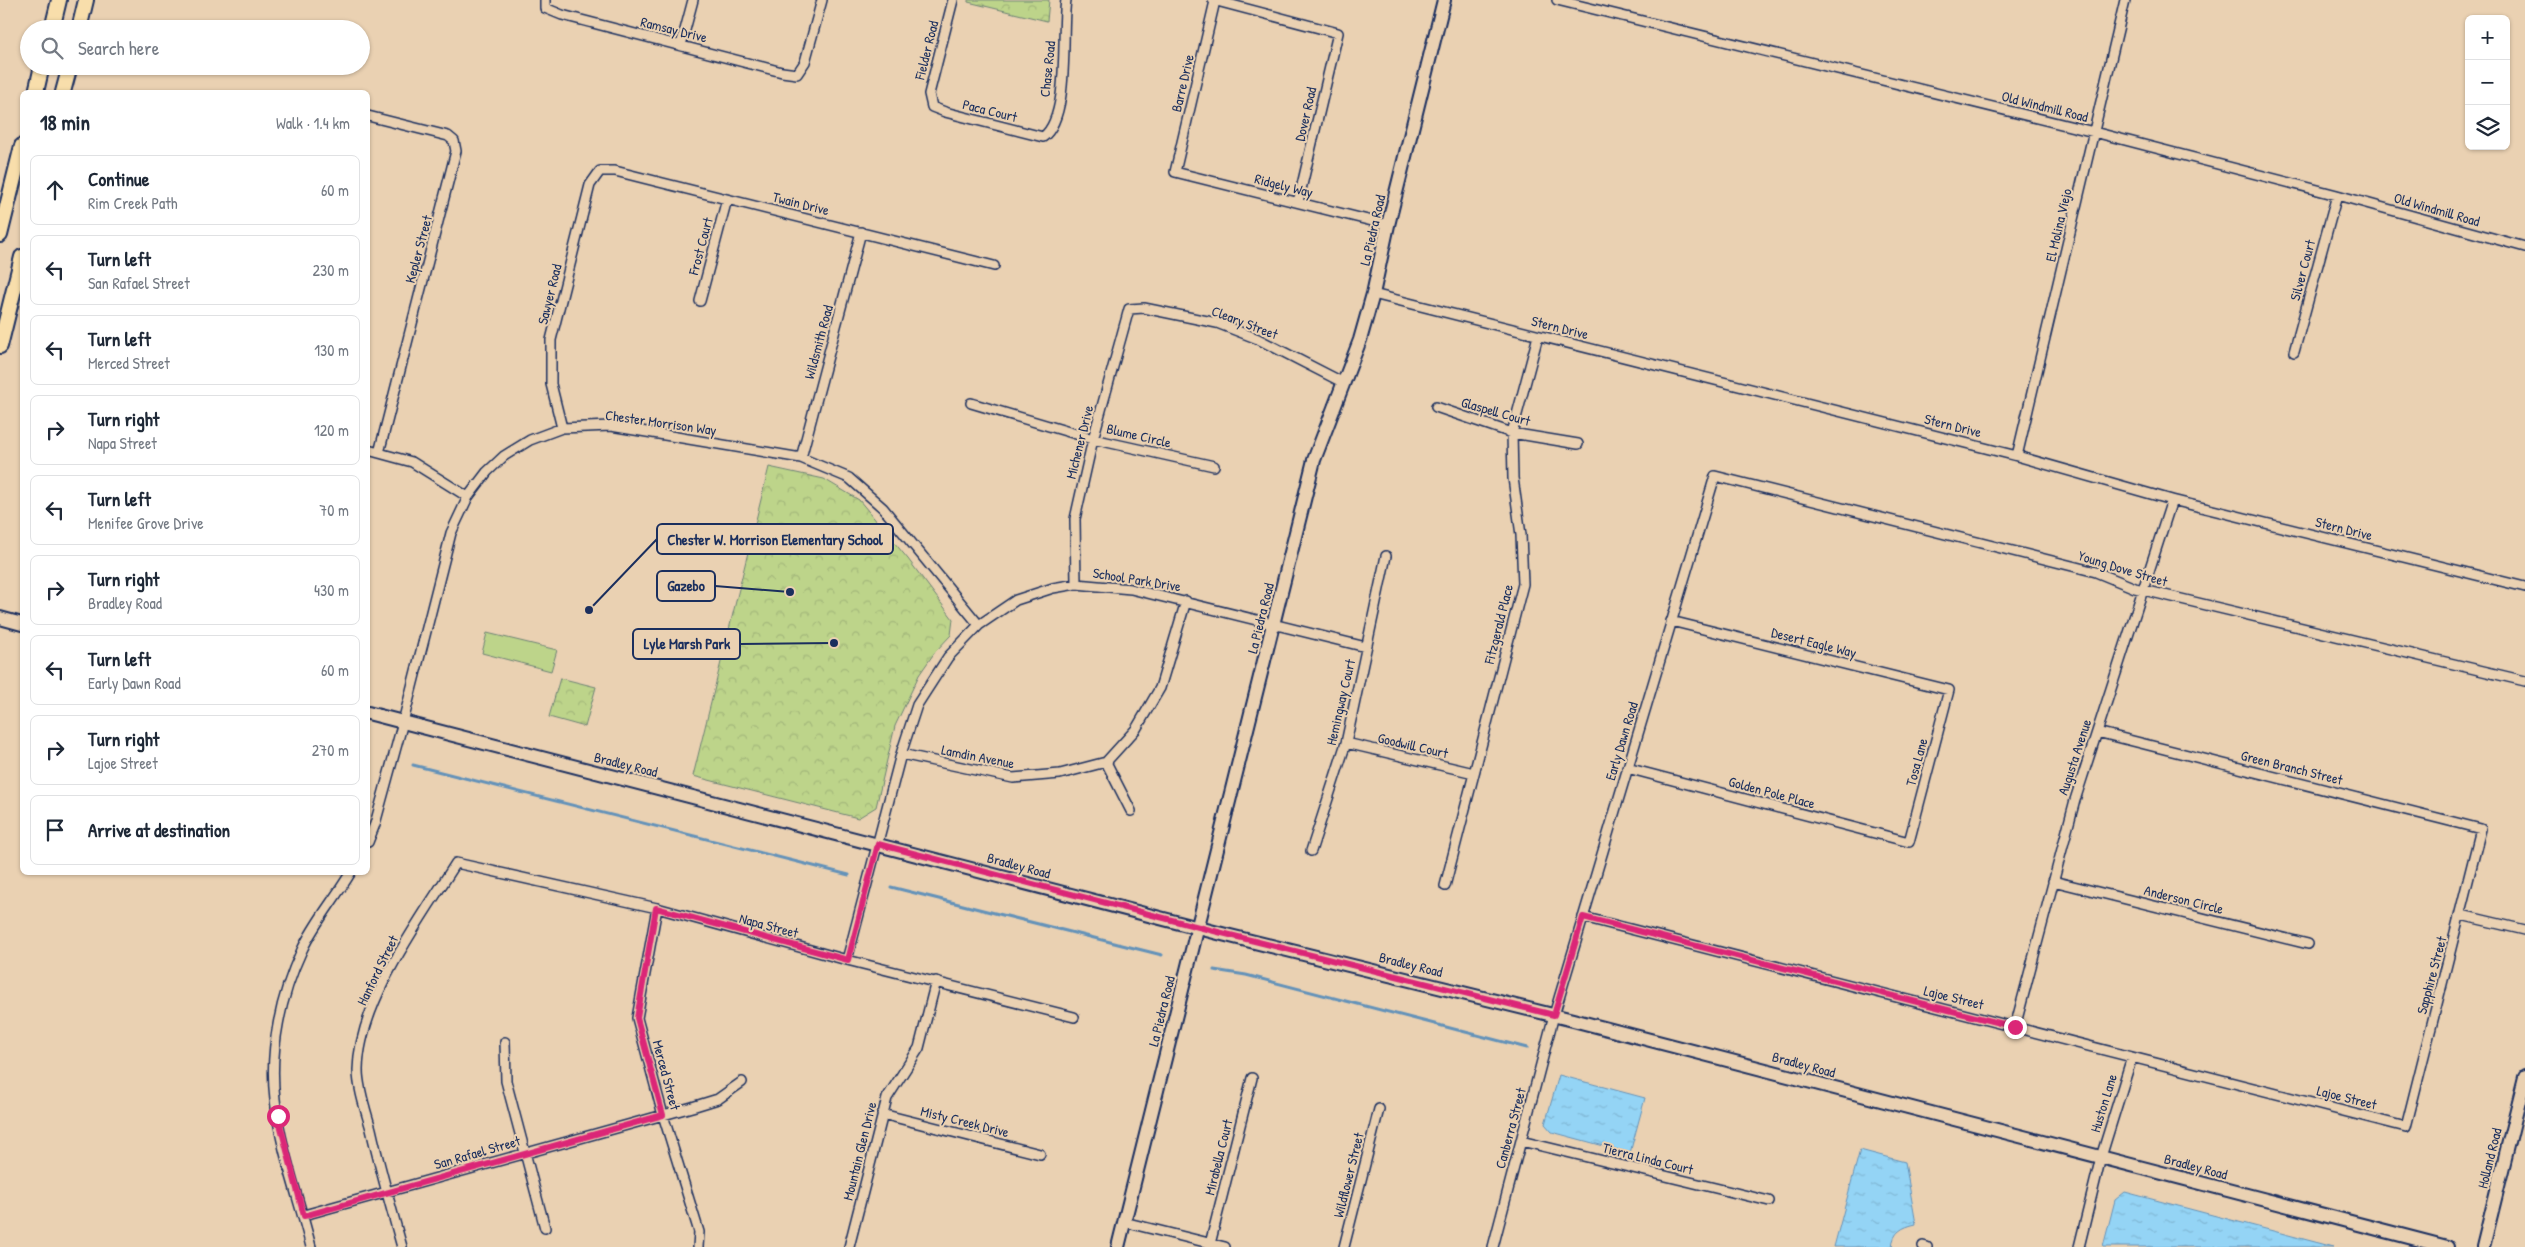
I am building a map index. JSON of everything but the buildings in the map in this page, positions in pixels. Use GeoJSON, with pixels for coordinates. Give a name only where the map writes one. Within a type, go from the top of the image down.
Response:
{"type":"FeatureCollection","features":[{"type":"Feature","properties":{"kind":"main road"},"geometry":{"type":"LineString","coordinates":[[54,20],[59,0]]}},
{"type":"Feature","properties":{"kind":"main road"},"geometry":{"type":"LineString","coordinates":[[81,20],[86,0]]}},
{"type":"Feature","properties":{"kind":"main road"},"geometry":{"type":"LineString","coordinates":[[36,90],[40,75]]}},
{"type":"Feature","properties":{"kind":"main road"},"geometry":{"type":"LineString","coordinates":[[64,90],[68,75]]}},
{"type":"Feature","properties":{"kind":"main road"},"geometry":{"type":"LineString","coordinates":[[0,236],[20,154]]}},
{"type":"Feature","properties":{"kind":"main road"},"geometry":{"type":"LineString","coordinates":[[0,346],[20,265]]}},
{"type":"Feature","properties":{"kind":"street"},"geometry":{"type":"LineString","coordinates":[[681,44],[693,0]]}},
{"type":"Feature","properties":{"kind":"street","name":"Ramsay Drive"},"geometry":{"type":"LineString","coordinates":[[545,4],[562,15],[681,44],[782,72],[797,74],[805,62],[822,0]]}},
{"type":"Feature","properties":{"kind":"street","name":"Fielder Road"},"geometry":{"type":"LineString","coordinates":[[932,107],[929,94],[953,0]]}},
{"type":"Feature","properties":{"kind":"street","name":"Chase Road"},"geometry":{"type":"LineString","coordinates":[[1043,137],[1052,127],[1060,95],[1065,61],[1066,0]]}},
{"type":"Feature","properties":{"kind":"street","name":"Dover Road"},"geometry":{"type":"LineString","coordinates":[[1214,0],[1338,33],[1298,202]]}},
{"type":"Feature","properties":{"kind":"street","name":"Barre Drive"},"geometry":{"type":"LineString","coordinates":[[1174,172],[1214,0]]}},
{"type":"Feature","properties":{"kind":"street","name":"La Piedra Road"},"geometry":{"type":"LineString","coordinates":[[1118,1247],[1314,460],[1344,383],[1373,294],[1388,225],[1444,0]]}},
{"type":"Feature","properties":{"kind":"street","name":"Old Windmill Road"},"geometry":{"type":"LineString","coordinates":[[1557,0],[2094,132],[2337,195],[2525,247]]}},
{"type":"Feature","properties":{"kind":"street","name":"El Molina Viejo"},"geometry":{"type":"LineString","coordinates":[[2017,456],[2124,0]]}},
{"type":"Feature","properties":{"kind":"street","name":"Paca Court"},"geometry":{"type":"LineString","coordinates":[[932,107],[1043,137]]}},
{"type":"Feature","properties":{"kind":"street","name":"Kepler Street"},"geometry":{"type":"LineString","coordinates":[[370,116],[448,136],[454,141],[456,151],[379,452]]}},
{"type":"Feature","properties":{"kind":"street","name":"Twain Drive"},"geometry":{"type":"LineString","coordinates":[[600,171],[615,171],[994,266]]}},
{"type":"Feature","properties":{"kind":"street","name":"Sawyer Road"},"geometry":{"type":"LineString","coordinates":[[562,428],[551,384],[551,340],[590,185],[600,171]]}},
{"type":"Feature","properties":{"kind":"street","name":"Ridgely Way"},"geometry":{"type":"LineString","coordinates":[[1174,172],[1388,225]]}},
{"type":"Feature","properties":{"kind":"street","name":"Silver Court"},"geometry":{"type":"LineString","coordinates":[[2294,352],[2337,195]]}},
{"type":"Feature","properties":{"kind":"street","name":"Frost Court"},"geometry":{"type":"LineString","coordinates":[[700,301],[726,199]]}},
{"type":"Feature","properties":{"kind":"street","name":"Wildsmith Road"},"geometry":{"type":"LineString","coordinates":[[801,458],[861,232]]}},
{"type":"Feature","properties":{"kind":"street","name":"Stern Drive"},"geometry":{"type":"LineString","coordinates":[[1373,294],[2017,456],[2172,500],[2525,587]]}},
{"type":"Feature","properties":{"kind":"street","name":"Cleary Street"},"geometry":{"type":"LineString","coordinates":[[1130,309],[1144,308],[1216,323],[1258,339],[1344,383]]}},
{"type":"Feature","properties":{"kind":"street","name":"Michener Drive"},"geometry":{"type":"LineString","coordinates":[[1076,584],[1075,518],[1093,439],[1130,309]]}},
{"type":"Feature","properties":{"kind":"street","name":"Fitzgerald Place"},"geometry":{"type":"LineString","coordinates":[[1445,886],[1523,584],[1521,535],[1513,478],[1512,432],[1538,336]]}},
{"type":"Feature","properties":{"kind":"street","name":"Blume Circle"},"geometry":{"type":"LineString","coordinates":[[971,403],[1093,439],[1214,466]]}},
{"type":"Feature","properties":{"kind":"street","name":"Glaspell Court"},"geometry":{"type":"LineString","coordinates":[[1436,407],[1512,432],[1578,444]]}},
{"type":"Feature","properties":{"kind":"street","name":"Chester Morrison Way"},"geometry":{"type":"LineString","coordinates":[[370,835],[403,722],[451,533],[468,496],[487,472],[504,456],[530,440],[562,428],[611,426],[801,458],[849,478],[884,508],[979,625]]}},
{"type":"Feature","properties":{"kind":"street"},"geometry":{"type":"LineString","coordinates":[[370,450],[412,462],[468,496]]}},
{"type":"Feature","properties":{"kind":"street","name":"Young Dove Street"},"geometry":{"type":"LineString","coordinates":[[1715,476],[2096,572],[2142,589],[2525,681]]}},
{"type":"Feature","properties":{"kind":"street","name":"Early Dawn Road"},"geometry":{"type":"LineString","coordinates":[[1554,1015],[1715,476]]}},
{"type":"Feature","properties":{"kind":"street","name":"Augusta Avenue"},"geometry":{"type":"LineString","coordinates":[[2015,1027],[2075,800],[2172,500]]}},
{"type":"Feature","properties":{"kind":"street","name":"Hemingway Court"},"geometry":{"type":"LineString","coordinates":[[1311,851],[1346,743],[1386,556]]}},
{"type":"Feature","properties":{"kind":"street","name":"School Park Drive"},"geometry":{"type":"LineString","coordinates":[[848,960],[901,754],[917,705],[948,657],[979,625],[1016,600],[1053,588],[1076,584],[1131,589],[1186,601],[1273,625],[1366,647]]}},
{"type":"Feature","properties":{"kind":"street"},"geometry":{"type":"LineString","coordinates":[[1131,811],[1106,762],[1136,729],[1160,688],[1186,601]]}},
{"type":"Feature","properties":{"kind":"street"},"geometry":{"type":"LineString","coordinates":[[0,618],[20,623]]}},
{"type":"Feature","properties":{"kind":"street","name":"Desert Eagle Way"},"geometry":{"type":"LineString","coordinates":[[1671,621],[1950,690]]}},
{"type":"Feature","properties":{"kind":"street","name":"Tosa Lane"},"geometry":{"type":"LineString","coordinates":[[1909,842],[1950,690]]}},
{"type":"Feature","properties":{"kind":"street","name":"Bradley Road"},"geometry":{"type":"LineString","coordinates":[[370,714],[1198,927],[1554,1015],[2447,1247]]}},
{"type":"Feature","properties":{"kind":"street","name":"Green Branch Street"},"geometry":{"type":"LineString","coordinates":[[2096,732],[2481,829]]}},
{"type":"Feature","properties":{"kind":"street","name":"Goodwill Court"},"geometry":{"type":"LineString","coordinates":[[1346,743],[1474,773]]}},
{"type":"Feature","properties":{"kind":"street","name":"Lamdin Avenue"},"geometry":{"type":"LineString","coordinates":[[901,754],[1013,778],[1060,774],[1106,762]]}},
{"type":"Feature","properties":{"kind":"street","name":"Golden Pole Place"},"geometry":{"type":"LineString","coordinates":[[1628,768],[1909,842]]}},
{"type":"Feature","properties":{"kind":"street","name":"Sapphire Street"},"geometry":{"type":"LineString","coordinates":[[2406,1127],[2461,915],[2481,829]]}},
{"type":"Feature","properties":{"kind":"street","name":"Napa Street"},"geometry":{"type":"LineString","coordinates":[[456,863],[656,908],[1074,1018]]}},
{"type":"Feature","properties":{"kind":"street","name":"Hanford Street"},"geometry":{"type":"LineString","coordinates":[[402,1247],[386,1192],[358,1071],[362,1044],[374,1001],[404,946],[456,863]]}},
{"type":"Feature","properties":{"kind":"street"},"geometry":{"type":"LineString","coordinates":[[311,1247],[288,1160],[275,1100],[274,1059],[277,1033],[293,970],[302,950],[349,875]]}},
{"type":"Feature","properties":{"kind":"street","name":"Anderson Circle"},"geometry":{"type":"LineString","coordinates":[[2053,881],[2308,944]]}},
{"type":"Feature","properties":{"kind":"street","name":"Merced Street"},"geometry":{"type":"LineString","coordinates":[[656,908],[637,1018],[663,1115],[699,1232],[698,1247]]}},
{"type":"Feature","properties":{"kind":"street"},"geometry":{"type":"LineString","coordinates":[[2461,915],[2525,930]]}},
{"type":"Feature","properties":{"kind":"street","name":"Lajoe Street"},"geometry":{"type":"LineString","coordinates":[[1583,917],[2406,1127]]}},
{"type":"Feature","properties":{"kind":"street","name":"Mountain Glen Drive"},"geometry":{"type":"LineString","coordinates":[[849,1247],[887,1098],[919,1048],[936,981]]}},
{"type":"Feature","properties":{"kind":"street","name":"Canberra Street"},"geometry":{"type":"LineString","coordinates":[[1493,1247],[1554,1015]]}},
{"type":"Feature","properties":{"kind":"street"},"geometry":{"type":"LineString","coordinates":[[504,1042],[506,1081],[527,1152],[545,1228]]}},
{"type":"Feature","properties":{"kind":"street","name":"Huston Lane"},"geometry":{"type":"LineString","coordinates":[[2079,1247],[2101,1157],[2132,1057]]}},
{"type":"Feature","properties":{"kind":"street","name":"Holland Road"},"geometry":{"type":"LineString","coordinates":[[2483,1247],[2525,1077]]}},
{"type":"Feature","properties":{"kind":"street","name":"Mirabella Court"},"geometry":{"type":"LineString","coordinates":[[1210,1244],[1252,1078]]}},
{"type":"Feature","properties":{"kind":"street","name":"San Rafael Street"},"geometry":{"type":"LineString","coordinates":[[304,1216],[718,1099],[742,1082]]}},
{"type":"Feature","properties":{"kind":"street","name":"Wildflower Street"},"geometry":{"type":"LineString","coordinates":[[1344,1247],[1379,1109]]}},
{"type":"Feature","properties":{"kind":"street","name":"Misty Creek Drive"},"geometry":{"type":"LineString","coordinates":[[882,1114],[1040,1154]]}},
{"type":"Feature","properties":{"kind":"street","name":"Tierra Linda Court"},"geometry":{"type":"LineString","coordinates":[[1521,1141],[1769,1202]]}},
{"type":"Feature","properties":{"kind":"street"},"geometry":{"type":"LineString","coordinates":[[1124,1222],[1224,1247]]}},
{"type":"Feature","properties":{"kind":"green space"},"geometry":{"type":"Polygon","coordinates":[[[968,0],[1049,0],[1047,21],[968,2],[968,0]]]}},
{"type":"Feature","properties":{"kind":"green space"},"geometry":{"type":"Polygon","coordinates":[[[769,467],[824,479],[859,500],[908,559],[953,619],[951,635],[935,652],[919,675],[895,726],[876,807],[858,818],[693,776],[769,467]]]}},
{"type":"Feature","properties":{"kind":"green space"},"geometry":{"type":"Polygon","coordinates":[[[487,633],[557,650],[551,671],[482,653],[487,633]]]}},
{"type":"Feature","properties":{"kind":"green space"},"geometry":{"type":"Polygon","coordinates":[[[560,678],[596,687],[585,727],[549,717],[560,678]]]}},
{"type":"Feature","properties":{"kind":"water"},"geometry":{"type":"Polygon","coordinates":[[[1559,1075],[1645,1098],[1630,1153],[1552,1132],[1545,1124],[1559,1075]]]}},
{"type":"Feature","properties":{"kind":"water"},"geometry":{"type":"Polygon","coordinates":[[[1860,1150],[1905,1162],[1916,1224],[1899,1231],[1894,1238],[1892,1247],[1834,1247],[1860,1150]]]}},
{"type":"Feature","properties":{"kind":"water"},"geometry":{"type":"Polygon","coordinates":[[[2125,1192],[2334,1247],[2103,1247],[2115,1200],[2125,1192]]]}},
{"type":"Feature","properties":{"kind":"waterway"},"geometry":{"type":"LineString","coordinates":[[413,765],[849,875]]}},
{"type":"Feature","properties":{"kind":"waterway"},"geometry":{"type":"LineString","coordinates":[[891,887],[1162,955]]}},
{"type":"Feature","properties":{"kind":"waterway"},"geometry":{"type":"LineString","coordinates":[[1214,970],[1246,975],[1527,1048]]}},
{"type":"Feature","properties":{"kind":"place","name":"Gazebo"},"geometry":{"type":"Point","coordinates":[790,592]}},
{"type":"Feature","properties":{"kind":"place","name":"Chester W. Morrison Elementary School"},"geometry":{"type":"Point","coordinates":[589,610]}},
{"type":"Feature","properties":{"kind":"place","name":"Lyle Marsh Park"},"geometry":{"type":"Point","coordinates":[834,643]}},
{"type":"Feature","properties":{"kind":"route"},"geometry":{"type":"LineString","coordinates":[[278,1116],[304,1216],[663,1115],[637,1018],[656,908],[848,960],[878,844],[1218,932],[1554,1015],[1583,917],[2015,1027]]}}]}
